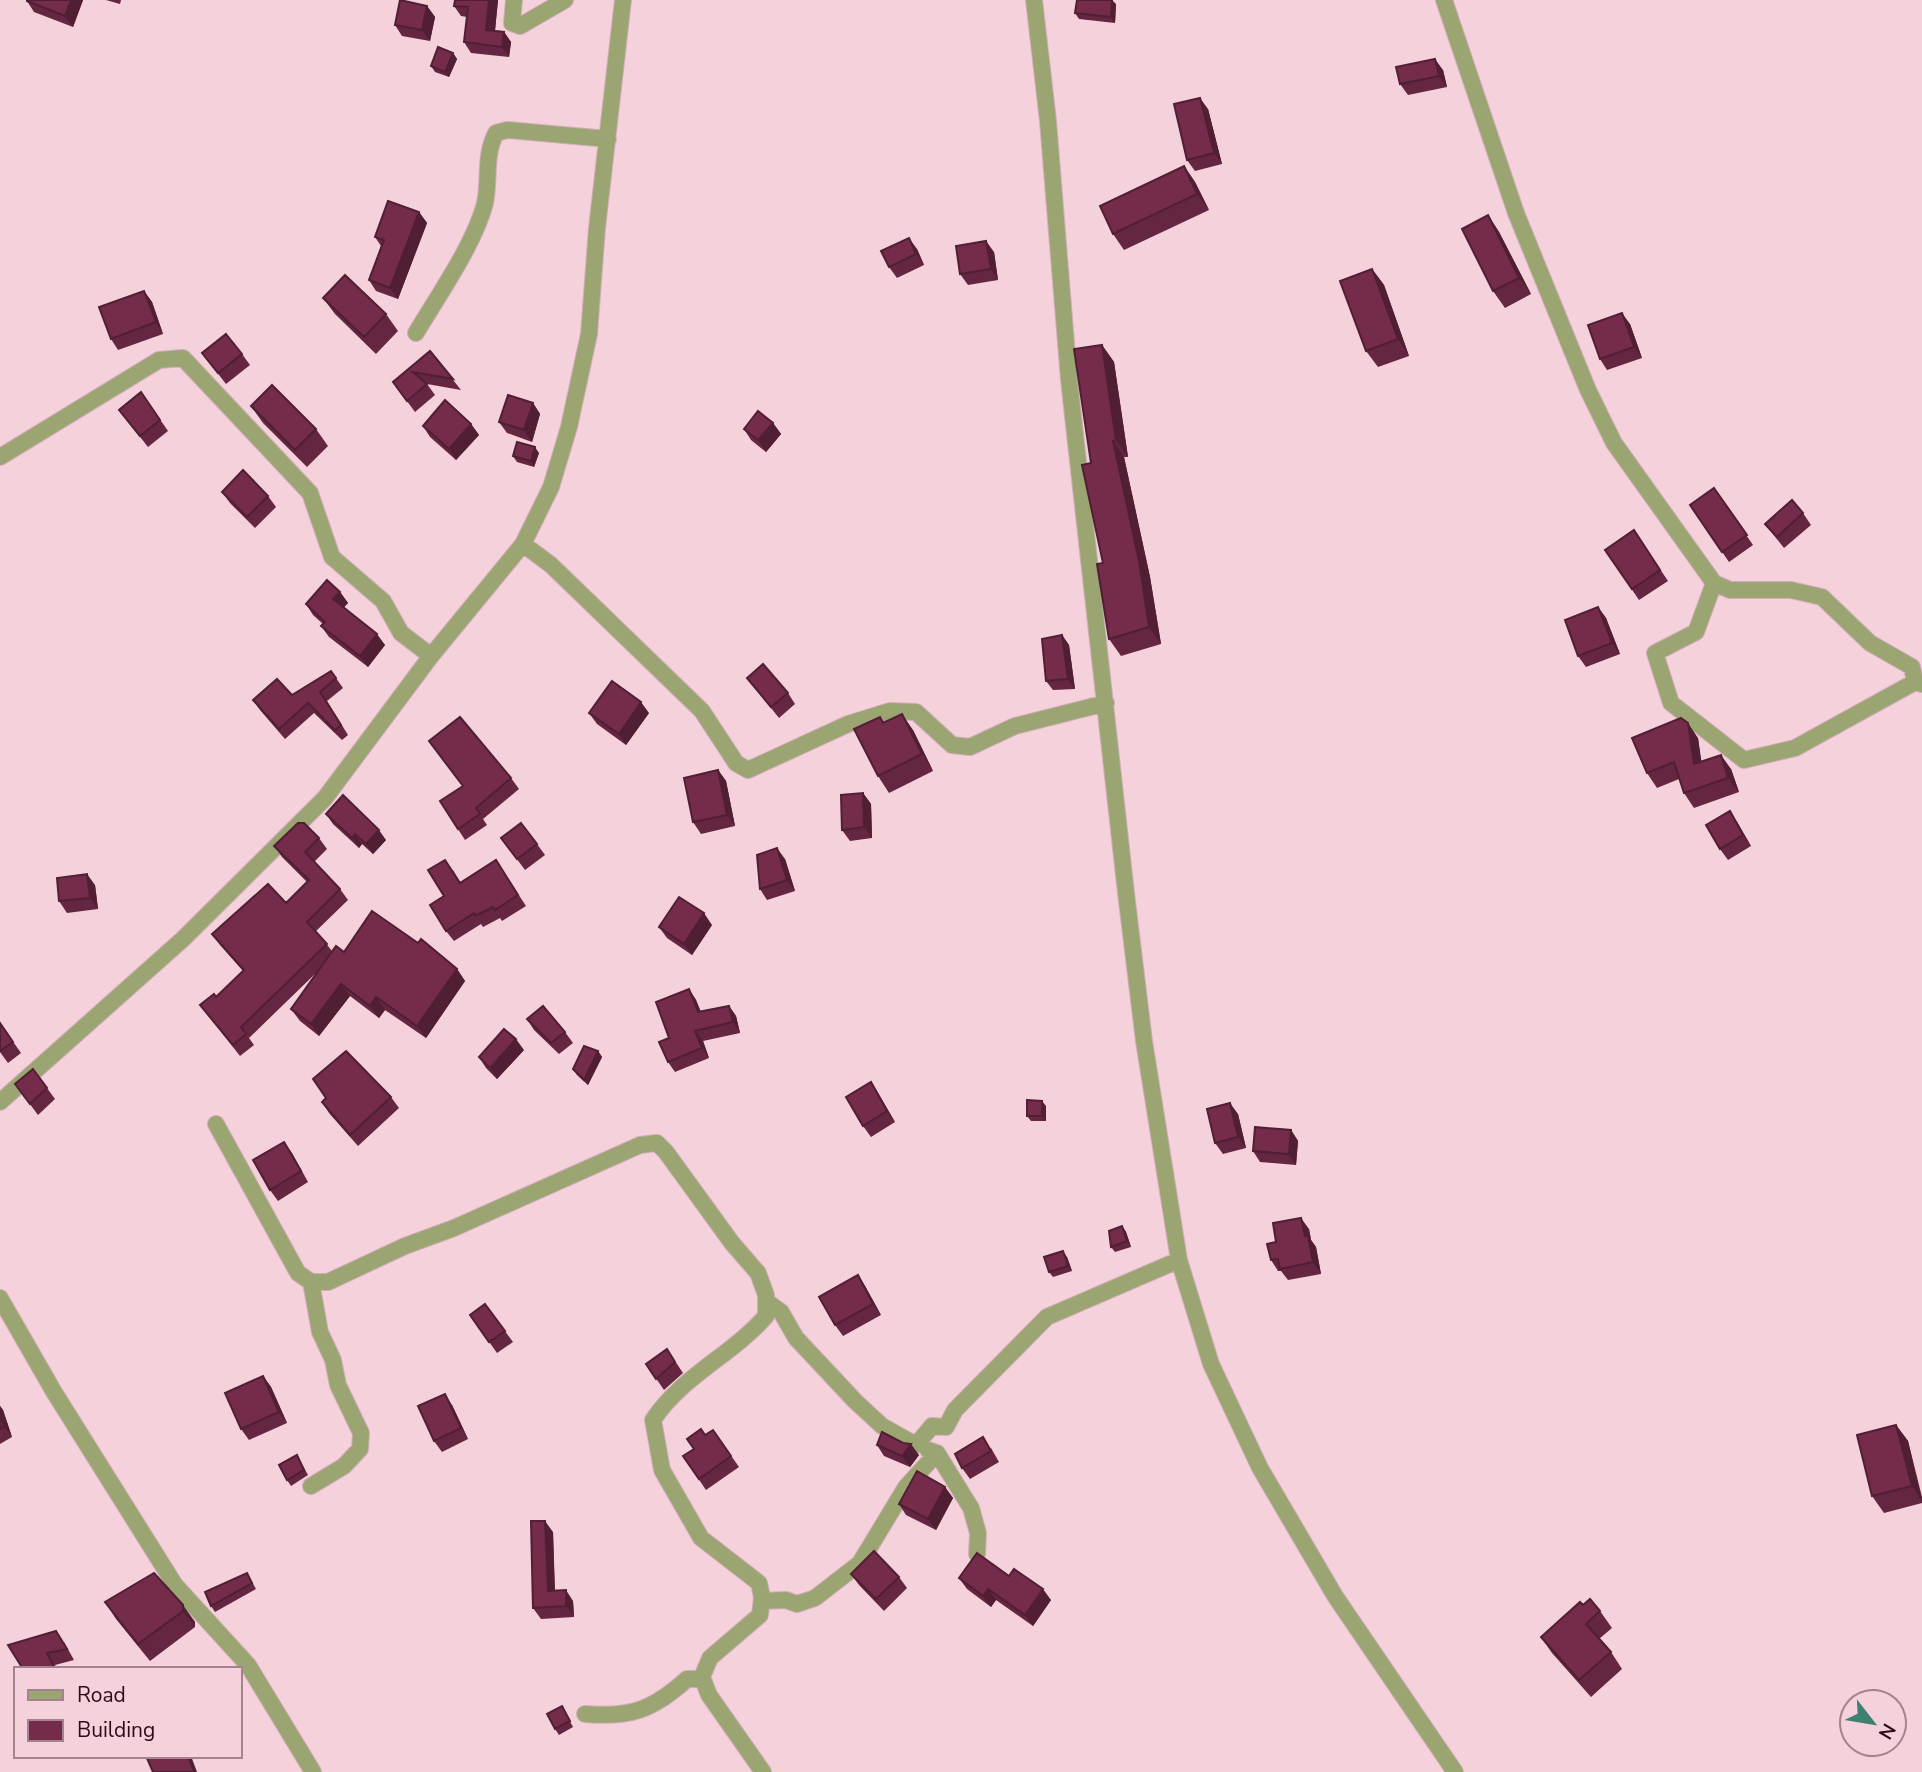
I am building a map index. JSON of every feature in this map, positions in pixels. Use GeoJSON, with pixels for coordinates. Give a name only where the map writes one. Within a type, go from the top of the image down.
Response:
{"type":"FeatureCollection","features":[{"type":"Feature","properties":{"kind":"street"},"geometry":{"type":"LineString","coordinates":[[514,0],[512,23],[520,26],[565,0]]}},
{"type":"Feature","properties":{"kind":"street"},"geometry":{"type":"LineString","coordinates":[[0,1102],[183,939],[325,798],[431,656],[523,544],[551,487],[569,427],[589,334],[623,0]]}},
{"type":"Feature","properties":{"kind":"street"},"geometry":{"type":"LineString","coordinates":[[1034,0],[1048,121],[1069,380],[1144,1041],[1179,1260],[1211,1364],[1260,1468],[1335,1596],[1455,1772]]}},
{"type":"Feature","properties":{"kind":"street"},"geometry":{"type":"LineString","coordinates":[[1444,0],[1516,213],[1588,390],[1614,443],[1714,583],[1730,590],[1791,590],[1822,597],[1870,643],[1912,667],[1919,683],[1795,748],[1744,760],[1671,703],[1655,653],[1696,632],[1714,583]]}},
{"type":"Feature","properties":{"kind":"street"},"geometry":{"type":"LineString","coordinates":[[416,333],[460,259],[485,203],[489,146],[496,133],[506,130],[608,139]]}},
{"type":"Feature","properties":{"kind":"street"},"geometry":{"type":"LineString","coordinates":[[0,457],[159,360],[183,358],[310,494],[332,557],[383,601],[401,633],[431,656]]}},
{"type":"Feature","properties":{"kind":"street"},"geometry":{"type":"LineString","coordinates":[[523,544],[551,565],[702,711],[736,762],[748,769],[848,724],[890,711],[916,712],[953,745],[970,747],[1014,726],[1106,703]]}},
{"type":"Feature","properties":{"kind":"street"},"geometry":{"type":"LineString","coordinates":[[216,1124],[298,1273],[311,1282],[328,1282],[595,1163],[640,1145],[657,1143],[732,1243],[758,1273],[766,1301],[766,1315],[748,1337],[678,1391],[653,1420],[662,1469],[701,1538],[758,1583],[762,1601],[760,1615],[710,1658],[703,1679],[709,1695],[763,1772]]}},
{"type":"Feature","properties":{"kind":"street"},"geometry":{"type":"LineString","coordinates":[[916,1445],[932,1426],[946,1427],[955,1410],[1047,1317],[1179,1260]]}},
{"type":"Feature","properties":{"kind":"street"},"geometry":{"type":"LineString","coordinates":[[311,1282],[320,1332],[333,1360],[338,1385],[361,1433],[360,1449],[344,1466],[311,1486]]}},
{"type":"Feature","properties":{"kind":"street"},"geometry":{"type":"LineString","coordinates":[[0,1298],[54,1392],[175,1585],[248,1665],[313,1772]]}},
{"type":"Feature","properties":{"kind":"street"},"geometry":{"type":"LineString","coordinates":[[766,1301],[781,1312],[796,1338],[882,1426],[937,1453],[971,1508],[978,1534],[977,1554]]}},
{"type":"Feature","properties":{"kind":"street"},"geometry":{"type":"LineString","coordinates":[[762,1601],[786,1600],[797,1604],[815,1598],[860,1563],[906,1488],[937,1453]]}},
{"type":"Feature","properties":{"kind":"street"},"geometry":{"type":"LineString","coordinates":[[585,1714],[618,1717],[639,1711],[660,1703],[687,1679],[703,1679]]}},
{"type":"Feature","properties":{"kind":"building"},"geometry":{"type":"Polygon","coordinates":[[[27,0],[71,0],[65,16],[27,0]]]}},
{"type":"Feature","properties":{"kind":"building"},"geometry":{"type":"Polygon","coordinates":[[[400,0],[427,6],[422,30],[395,25],[400,0]]]}},
{"type":"Feature","properties":{"kind":"building"},"geometry":{"type":"Polygon","coordinates":[[[455,0],[489,0],[486,30],[504,32],[502,47],[464,42],[468,7],[454,6],[455,0]]]}},
{"type":"Feature","properties":{"kind":"building"},"geometry":{"type":"Polygon","coordinates":[[[1077,0],[1112,0],[1111,17],[1075,13],[1077,0]]]}},
{"type":"Feature","properties":{"kind":"building"},"geometry":{"type":"Polygon","coordinates":[[[438,47],[453,53],[445,72],[431,66],[438,47]]]}},
{"type":"Feature","properties":{"kind":"building"},"geometry":{"type":"Polygon","coordinates":[[[1435,59],[1439,76],[1400,84],[1396,67],[1435,59]]]}},
{"type":"Feature","properties":{"kind":"building"},"geometry":{"type":"Polygon","coordinates":[[[1200,98],[1214,153],[1187,160],[1174,104],[1200,98]]]}},
{"type":"Feature","properties":{"kind":"building"},"geometry":{"type":"Polygon","coordinates":[[[1184,166],[1197,194],[1113,234],[1100,206],[1184,166]]]}},
{"type":"Feature","properties":{"kind":"building"},"geometry":{"type":"Polygon","coordinates":[[[388,201],[419,212],[390,288],[369,280],[384,240],[375,237],[388,201]]]}},
{"type":"Feature","properties":{"kind":"building"},"geometry":{"type":"Polygon","coordinates":[[[1488,215],[1519,278],[1493,291],[1462,229],[1488,215]]]}},
{"type":"Feature","properties":{"kind":"building"},"geometry":{"type":"Polygon","coordinates":[[[909,238],[916,254],[889,267],[881,251],[909,238]]]}},
{"type":"Feature","properties":{"kind":"building"},"geometry":{"type":"Polygon","coordinates":[[[986,241],[991,269],[960,274],[956,246],[986,241]]]}},
{"type":"Feature","properties":{"kind":"building"},"geometry":{"type":"Polygon","coordinates":[[[1372,269],[1398,339],[1366,351],[1340,281],[1372,269]]]}},
{"type":"Feature","properties":{"kind":"building"},"geometry":{"type":"Polygon","coordinates":[[[345,275],[386,314],[364,337],[323,298],[345,275]]]}},
{"type":"Feature","properties":{"kind":"building"},"geometry":{"type":"Polygon","coordinates":[[[144,291],[156,322],[111,339],[99,307],[144,291]]]}},
{"type":"Feature","properties":{"kind":"building"},"geometry":{"type":"Polygon","coordinates":[[[1622,313],[1634,347],[1600,359],[1588,325],[1622,313]]]}},
{"type":"Feature","properties":{"kind":"building"},"geometry":{"type":"Polygon","coordinates":[[[226,334],[242,354],[218,373],[202,353],[226,334]]]}},
{"type":"Feature","properties":{"kind":"building"},"geometry":{"type":"Polygon","coordinates":[[[1102,345],[1116,440],[1113,441],[1139,561],[1149,627],[1109,639],[1097,564],[1103,563],[1082,465],[1091,463],[1074,349],[1102,345]]]}},
{"type":"Feature","properties":{"kind":"building"},"geometry":{"type":"Polygon","coordinates":[[[430,351],[453,379],[413,372],[427,384],[407,401],[393,382],[430,351]]]}},
{"type":"Feature","properties":{"kind":"building"},"geometry":{"type":"Polygon","coordinates":[[[272,385],[316,429],[295,450],[251,406],[272,385]]]}},
{"type":"Feature","properties":{"kind":"building"},"geometry":{"type":"Polygon","coordinates":[[[141,392],[160,420],[140,436],[119,410],[141,392]]]}},
{"type":"Feature","properties":{"kind":"building"},"geometry":{"type":"Polygon","coordinates":[[[508,395],[533,403],[524,430],[499,422],[508,395]]]}},
{"type":"Feature","properties":{"kind":"building"},"geometry":{"type":"Polygon","coordinates":[[[445,400],[471,424],[449,449],[423,426],[445,400]]]}},
{"type":"Feature","properties":{"kind":"building"},"geometry":{"type":"Polygon","coordinates":[[[758,411],[773,423],[758,440],[744,429],[758,411]]]}},
{"type":"Feature","properties":{"kind":"building"},"geometry":{"type":"Polygon","coordinates":[[[517,442],[535,447],[531,461],[513,456],[517,442]]]}},
{"type":"Feature","properties":{"kind":"building"},"geometry":{"type":"Polygon","coordinates":[[[243,470],[268,496],[247,517],[222,492],[243,470]]]}},
{"type":"Feature","properties":{"kind":"building"},"geometry":{"type":"Polygon","coordinates":[[[1714,488],[1747,535],[1722,552],[1690,505],[1714,488]]]}},
{"type":"Feature","properties":{"kind":"building"},"geometry":{"type":"Polygon","coordinates":[[[1792,500],[1803,513],[1777,537],[1765,524],[1792,500]]]}},
{"type":"Feature","properties":{"kind":"building"},"geometry":{"type":"Polygon","coordinates":[[[1634,530],[1660,570],[1632,589],[1605,550],[1634,530]]]}},
{"type":"Feature","properties":{"kind":"building"},"geometry":{"type":"Polygon","coordinates":[[[327,580],[340,592],[333,599],[377,634],[360,656],[321,626],[325,622],[306,604],[327,580]]]}},
{"type":"Feature","properties":{"kind":"building"},"geometry":{"type":"Polygon","coordinates":[[[1598,607],[1612,643],[1578,656],[1565,620],[1598,607]]]}},
{"type":"Feature","properties":{"kind":"building"},"geometry":{"type":"Polygon","coordinates":[[[1062,635],[1068,679],[1046,681],[1042,639],[1062,635]]]}},
{"type":"Feature","properties":{"kind":"building"},"geometry":{"type":"Polygon","coordinates":[[[763,664],[788,693],[771,707],[747,678],[763,664]]]}},
{"type":"Feature","properties":{"kind":"building"},"geometry":{"type":"Polygon","coordinates":[[[331,671],[336,678],[320,692],[341,725],[335,730],[308,703],[279,729],[253,700],[277,679],[292,695],[331,671]]]}},
{"type":"Feature","properties":{"kind":"building"},"geometry":{"type":"Polygon","coordinates":[[[612,681],[641,702],[619,734],[589,713],[612,681]]]}},
{"type":"Feature","properties":{"kind":"building"},"geometry":{"type":"Polygon","coordinates":[[[902,714],[922,754],[878,776],[854,729],[880,717],[883,723],[902,714]]]}},
{"type":"Feature","properties":{"kind":"building"},"geometry":{"type":"Polygon","coordinates":[[[460,717],[511,778],[476,808],[480,814],[458,829],[440,801],[463,786],[429,741],[460,717]]]}},
{"type":"Feature","properties":{"kind":"building"},"geometry":{"type":"Polygon","coordinates":[[[1681,718],[1688,723],[1694,764],[1721,755],[1728,778],[1684,793],[1674,762],[1647,773],[1632,738],[1681,718]]]}},
{"type":"Feature","properties":{"kind":"building"},"geometry":{"type":"Polygon","coordinates":[[[718,770],[727,815],[693,822],[684,778],[718,770]]]}},
{"type":"Feature","properties":{"kind":"building"},"geometry":{"type":"Polygon","coordinates":[[[863,793],[864,827],[842,830],[841,795],[863,793]]]}},
{"type":"Feature","properties":{"kind":"building"},"geometry":{"type":"Polygon","coordinates":[[[343,795],[379,830],[366,844],[355,834],[352,838],[326,814],[343,795]]]}},
{"type":"Feature","properties":{"kind":"building"},"geometry":{"type":"Polygon","coordinates":[[[1730,811],[1743,835],[1720,849],[1706,825],[1730,811]]]}},
{"type":"Feature","properties":{"kind":"building"},"geometry":{"type":"Polygon","coordinates":[[[298,823],[304,823],[319,838],[305,852],[340,889],[307,922],[327,944],[241,1027],[246,1034],[233,1045],[200,1005],[214,994],[216,997],[244,970],[212,934],[268,884],[286,903],[309,880],[274,846],[298,823]]]}},
{"type":"Feature","properties":{"kind":"building"},"geometry":{"type":"Polygon","coordinates":[[[521,823],[537,844],[517,859],[501,838],[521,823]]]}},
{"type":"Feature","properties":{"kind":"building"},"geometry":{"type":"Polygon","coordinates":[[[777,848],[787,880],[760,889],[757,855],[777,848]]]}},
{"type":"Feature","properties":{"kind":"building"},"geometry":{"type":"Polygon","coordinates":[[[445,860],[460,883],[496,860],[518,895],[495,910],[493,907],[475,916],[474,913],[446,931],[430,905],[444,896],[428,870],[445,860]]]}},
{"type":"Feature","properties":{"kind":"building"},"geometry":{"type":"Polygon","coordinates":[[[87,874],[90,898],[59,901],[57,878],[87,874]]]}},
{"type":"Feature","properties":{"kind":"building"},"geometry":{"type":"Polygon","coordinates":[[[679,897],[704,913],[684,944],[659,927],[679,897]]]}},
{"type":"Feature","properties":{"kind":"building"},"geometry":{"type":"Polygon","coordinates":[[[372,911],[418,943],[421,939],[457,969],[417,1026],[376,997],[370,1006],[341,984],[311,1024],[291,1009],[336,946],[344,952],[372,911]]]}},
{"type":"Feature","properties":{"kind":"building"},"geometry":{"type":"Polygon","coordinates":[[[689,989],[698,1012],[729,1006],[733,1022],[695,1031],[702,1048],[668,1062],[659,1042],[669,1038],[656,1002],[689,989]]]}},
{"type":"Feature","properties":{"kind":"building"},"geometry":{"type":"Polygon","coordinates":[[[543,1006],[565,1032],[551,1043],[527,1019],[543,1006]]]}},
{"type":"Feature","properties":{"kind":"building"},"geometry":{"type":"Polygon","coordinates":[[[0,1023],[13,1042],[0,1051],[0,1023]]]}},
{"type":"Feature","properties":{"kind":"building"},"geometry":{"type":"Polygon","coordinates":[[[504,1029],[516,1039],[490,1068],[479,1057],[504,1029]]]}},
{"type":"Feature","properties":{"kind":"building"},"geometry":{"type":"Polygon","coordinates":[[[584,1046],[598,1051],[584,1080],[573,1069],[584,1046]]]}},
{"type":"Feature","properties":{"kind":"building"},"geometry":{"type":"Polygon","coordinates":[[[346,1051],[391,1097],[350,1135],[322,1102],[326,1098],[313,1079],[346,1051]]]}},
{"type":"Feature","properties":{"kind":"building"},"geometry":{"type":"Polygon","coordinates":[[[33,1069],[47,1088],[30,1104],[15,1084],[33,1069]]]}},
{"type":"Feature","properties":{"kind":"building"},"geometry":{"type":"Polygon","coordinates":[[[871,1082],[887,1111],[863,1126],[846,1097],[871,1082]]]}},
{"type":"Feature","properties":{"kind":"building"},"geometry":{"type":"Polygon","coordinates":[[[1027,1100],[1042,1101],[1042,1116],[1027,1116],[1027,1100]]]}},
{"type":"Feature","properties":{"kind":"building"},"geometry":{"type":"Polygon","coordinates":[[[1230,1103],[1238,1137],[1215,1143],[1207,1109],[1230,1103]]]}},
{"type":"Feature","properties":{"kind":"building"},"geometry":{"type":"Polygon","coordinates":[[[1255,1127],[1291,1130],[1289,1154],[1253,1151],[1255,1127]]]}},
{"type":"Feature","properties":{"kind":"building"},"geometry":{"type":"Polygon","coordinates":[[[284,1142],[301,1171],[270,1190],[253,1160],[284,1142]]]}},
{"type":"Feature","properties":{"kind":"building"},"geometry":{"type":"Polygon","coordinates":[[[1301,1218],[1313,1262],[1280,1269],[1278,1259],[1271,1260],[1267,1244],[1276,1242],[1273,1223],[1301,1218]]]}},
{"type":"Feature","properties":{"kind":"building"},"geometry":{"type":"Polygon","coordinates":[[[1122,1226],[1127,1241],[1111,1247],[1109,1231],[1122,1226]]]}},
{"type":"Feature","properties":{"kind":"building"},"geometry":{"type":"Polygon","coordinates":[[[1063,1251],[1068,1266],[1049,1272],[1044,1257],[1063,1251]]]}},
{"type":"Feature","properties":{"kind":"building"},"geometry":{"type":"Polygon","coordinates":[[[858,1275],[873,1304],[835,1325],[819,1297],[858,1275]]]}},
{"type":"Feature","properties":{"kind":"building"},"geometry":{"type":"Polygon","coordinates":[[[485,1304],[505,1331],[489,1342],[470,1315],[485,1304]]]}},
{"type":"Feature","properties":{"kind":"building"},"geometry":{"type":"Polygon","coordinates":[[[667,1349],[675,1362],[656,1379],[646,1364],[667,1349]]]}},
{"type":"Feature","properties":{"kind":"building"},"geometry":{"type":"Polygon","coordinates":[[[263,1376],[279,1412],[241,1429],[225,1393],[263,1376]]]}},
{"type":"Feature","properties":{"kind":"building"},"geometry":{"type":"Polygon","coordinates":[[[445,1394],[461,1428],[434,1441],[418,1406],[445,1394]]]}},
{"type":"Feature","properties":{"kind":"building"},"geometry":{"type":"Polygon","coordinates":[[[1896,1425],[1912,1486],[1872,1496],[1857,1435],[1896,1425]]]}},
{"type":"Feature","properties":{"kind":"building"},"geometry":{"type":"Polygon","coordinates":[[[701,1429],[705,1435],[713,1430],[731,1456],[699,1479],[683,1456],[694,1449],[687,1439],[701,1429]]]}},
{"type":"Feature","properties":{"kind":"building"},"geometry":{"type":"Polygon","coordinates":[[[882,1432],[903,1443],[911,1444],[902,1456],[877,1445],[882,1432]]]}},
{"type":"Feature","properties":{"kind":"building"},"geometry":{"type":"Polygon","coordinates":[[[983,1437],[991,1451],[962,1468],[955,1454],[983,1437]]]}},
{"type":"Feature","properties":{"kind":"building"},"geometry":{"type":"Polygon","coordinates":[[[297,1455],[304,1470],[287,1480],[279,1465],[297,1455]]]}},
{"type":"Feature","properties":{"kind":"building"},"geometry":{"type":"Polygon","coordinates":[[[917,1471],[945,1487],[928,1519],[899,1504],[917,1471]]]}},
{"type":"Feature","properties":{"kind":"building"},"geometry":{"type":"Polygon","coordinates":[[[531,1521],[545,1521],[548,1591],[566,1590],[566,1606],[533,1608],[531,1521]]]}},
{"type":"Feature","properties":{"kind":"building"},"geometry":{"type":"Polygon","coordinates":[[[874,1551],[899,1577],[876,1599],[851,1574],[874,1551]]]}},
{"type":"Feature","properties":{"kind":"building"},"geometry":{"type":"Polygon","coordinates":[[[977,1553],[1009,1576],[1014,1569],[1043,1589],[1025,1615],[988,1589],[983,1596],[959,1578],[977,1553]]]}},
{"type":"Feature","properties":{"kind":"building"},"geometry":{"type":"Polygon","coordinates":[[[154,1573],[183,1605],[183,1611],[138,1644],[105,1602],[154,1573]]]}},
{"type":"Feature","properties":{"kind":"building"},"geometry":{"type":"Polygon","coordinates":[[[247,1573],[252,1583],[211,1606],[205,1592],[247,1573]]]}},
{"type":"Feature","properties":{"kind":"building"},"geometry":{"type":"Polygon","coordinates":[[[1590,1599],[1600,1611],[1586,1624],[1611,1652],[1579,1680],[1541,1637],[1580,1602],[1583,1605],[1590,1599]]]}},
{"type":"Feature","properties":{"kind":"building"},"geometry":{"type":"Polygon","coordinates":[[[56,1631],[67,1649],[47,1653],[54,1667],[22,1667],[8,1645],[56,1631]]]}},
{"type":"Feature","properties":{"kind":"building"},"geometry":{"type":"Polygon","coordinates":[[[562,1706],[570,1721],[555,1729],[547,1714],[562,1706]]]}},
{"type":"Feature","properties":{"kind":"building"},"geometry":{"type":"Polygon","coordinates":[[[147,1758],[189,1758],[194,1772],[153,1772],[147,1758]]]}}]}
